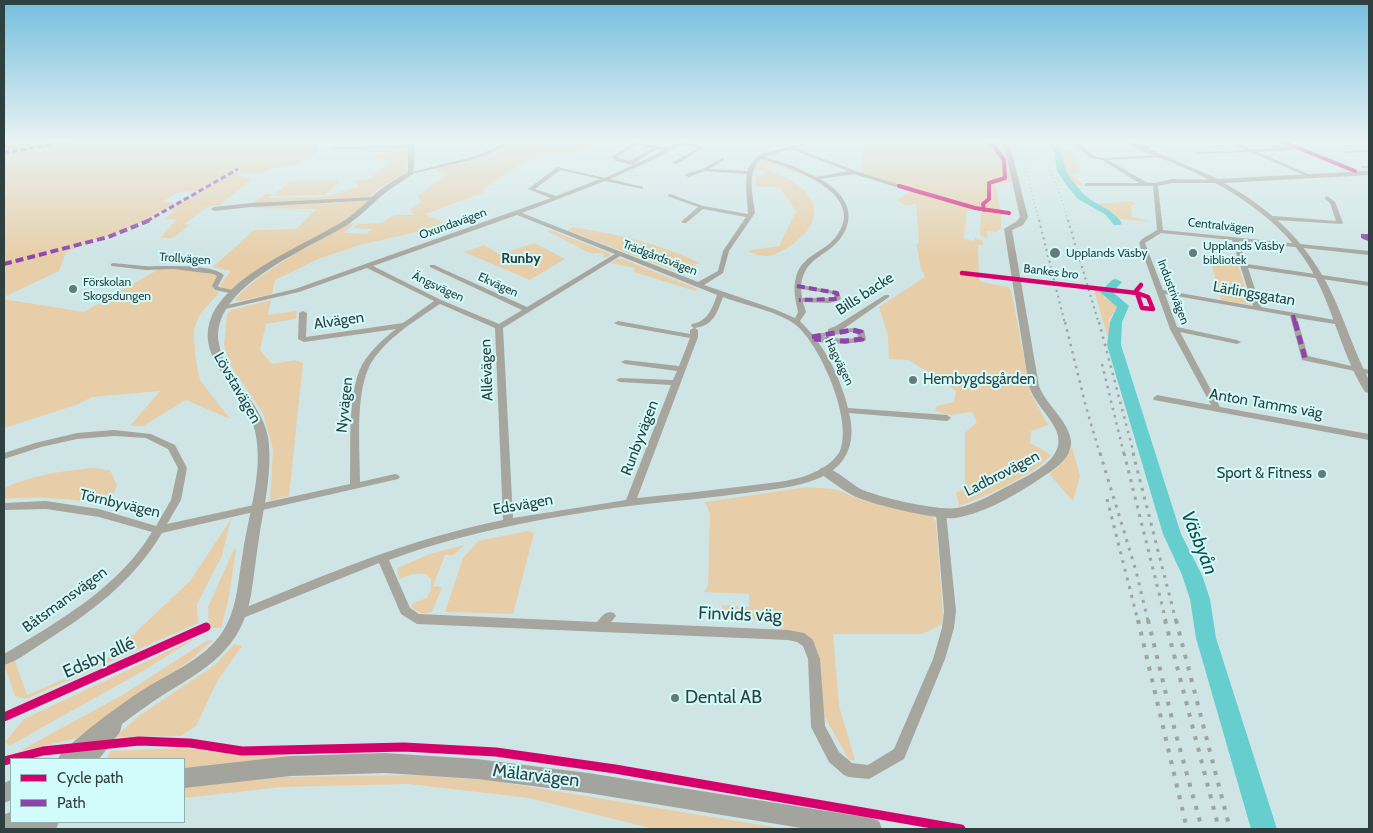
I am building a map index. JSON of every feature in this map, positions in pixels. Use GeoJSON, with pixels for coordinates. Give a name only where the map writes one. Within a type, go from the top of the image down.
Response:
{"type":"FeatureCollection","features":[{"type":"Feature","properties":{"kind":"main road","name":"Mälarvägen"},"geometry":{"type":"LineString","coordinates":[[188,778],[291,766],[375,763],[477,769],[588,783],[871,829]]}},
{"type":"Feature","properties":{"kind":"main road"},"geometry":{"type":"LineString","coordinates":[[14,823],[16,826],[22,827],[43,825]]}},
{"type":"Feature","properties":{"kind":"street","name":"Lövstavägen"},"geometry":{"type":"LineString","coordinates":[[68,758],[103,728],[145,697],[192,670],[213,653],[235,626],[244,595],[257,508],[263,458],[263,435],[254,412],[214,350],[214,328],[221,308],[234,292],[271,266],[347,222],[389,186],[399,180]]}},
{"type":"Feature","properties":{"kind":"street"},"geometry":{"type":"LineString","coordinates":[[543,180],[531,189],[556,198]]}},
{"type":"Feature","properties":{"kind":"street","name":"Oxundavägen"},"geometry":{"type":"LineString","coordinates":[[221,308],[297,291],[517,213],[603,180]]}},
{"type":"Feature","properties":{"kind":"street"},"geometry":{"type":"LineString","coordinates":[[614,180],[641,188]]}},
{"type":"Feature","properties":{"kind":"street"},"geometry":{"type":"LineString","coordinates":[[699,285],[721,272],[726,252],[750,216],[749,180]]}},
{"type":"Feature","properties":{"kind":"street"},"geometry":{"type":"LineString","coordinates":[[796,322],[802,312],[797,286],[804,266],[837,239],[844,228],[846,218],[843,202],[837,194],[819,180]]}},
{"type":"Feature","properties":{"kind":"street"},"geometry":{"type":"LineString","coordinates":[[879,180],[899,186]]}},
{"type":"Feature","properties":{"kind":"street","name":"Ladbrovägen"},"geometry":{"type":"LineString","coordinates":[[825,471],[858,493],[888,502],[941,513],[956,513],[981,506],[1031,479],[1052,465],[1062,454],[1065,442],[1061,428],[1038,397],[1034,386],[1008,228],[1023,220],[1024,217],[1015,180]]}},
{"type":"Feature","properties":{"kind":"street"},"geometry":{"type":"LineString","coordinates":[[1139,180],[1146,184]]}},
{"type":"Feature","properties":{"kind":"street"},"geometry":{"type":"LineString","coordinates":[[1087,185],[1155,185],[1172,181],[1239,180]]}},
{"type":"Feature","properties":{"kind":"street"},"geometry":{"type":"LineString","coordinates":[[1218,181],[1256,204],[1274,218],[1299,246],[1320,277],[1341,323],[1358,370],[1369,390]]}},
{"type":"Feature","properties":{"kind":"street"},"geometry":{"type":"LineString","coordinates":[[1155,185],[1160,231]]}},
{"type":"Feature","properties":{"kind":"street"},"geometry":{"type":"LineString","coordinates":[[670,196],[702,206],[750,216]]}},
{"type":"Feature","properties":{"kind":"street"},"geometry":{"type":"LineString","coordinates":[[1274,218],[1340,223],[1332,202],[1327,198]]}},
{"type":"Feature","properties":{"kind":"street"},"geometry":{"type":"LineString","coordinates":[[214,209],[251,205],[374,199]]}},
{"type":"Feature","properties":{"kind":"street"},"geometry":{"type":"LineString","coordinates":[[684,222],[702,206]]}},
{"type":"Feature","properties":{"kind":"street","name":"Trädgårdsvägen"},"geometry":{"type":"LineString","coordinates":[[517,213],[796,322]]}},
{"type":"Feature","properties":{"kind":"street","name":"Centralvägen"},"geometry":{"type":"LineString","coordinates":[[1160,231],[1369,253]]}},
{"type":"Feature","properties":{"kind":"street","name":"Industrivägen"},"geometry":{"type":"LineString","coordinates":[[1160,231],[1142,242],[1162,292],[1174,329],[1218,409]]}},
{"type":"Feature","properties":{"kind":"street"},"geometry":{"type":"LineString","coordinates":[[1235,239],[1258,309]]}},
{"type":"Feature","properties":{"kind":"street","name":"Allévägen"},"geometry":{"type":"LineString","coordinates":[[508,522],[499,327],[619,254]]}},
{"type":"Feature","properties":{"kind":"street","name":"Trollvägen"},"geometry":{"type":"LineString","coordinates":[[113,265],[146,268],[173,267],[215,272],[221,274],[215,286],[216,289],[234,292]]}},
{"type":"Feature","properties":{"kind":"street","name":"Ängsvägen"},"geometry":{"type":"LineString","coordinates":[[368,266],[439,301],[499,327]]}},
{"type":"Feature","properties":{"kind":"street","name":"Ekvägen"},"geometry":{"type":"LineString","coordinates":[[432,266],[527,310]]}},
{"type":"Feature","properties":{"kind":"street"},"geometry":{"type":"LineString","coordinates":[[1244,266],[1369,284]]}},
{"type":"Feature","properties":{"kind":"street"},"geometry":{"type":"LineString","coordinates":[[797,286],[837,293],[838,299],[828,302],[820,299],[799,300]]}},
{"type":"Feature","properties":{"kind":"street","name":"Lärlingsgatan"},"geometry":{"type":"LineString","coordinates":[[1162,292],[1341,323]]}},
{"type":"Feature","properties":{"kind":"street"},"geometry":{"type":"LineString","coordinates":[[618,323],[694,331],[708,322],[721,294]]}},
{"type":"Feature","properties":{"kind":"street","name":"Bills backe"},"geometry":{"type":"LineString","coordinates":[[813,337],[839,328],[887,296]]}},
{"type":"Feature","properties":{"kind":"street","name":"Nyvägen"},"geometry":{"type":"LineString","coordinates":[[355,486],[361,377],[370,360],[383,344],[439,301]]}},
{"type":"Feature","properties":{"kind":"street","name":"Alvägen"},"geometry":{"type":"LineString","coordinates":[[304,313],[302,339],[304,340],[406,325]]}},
{"type":"Feature","properties":{"kind":"street"},"geometry":{"type":"LineString","coordinates":[[1293,315],[1305,358],[1369,372]]}},
{"type":"Feature","properties":{"kind":"street","name":"Hagvägen"},"geometry":{"type":"LineString","coordinates":[[796,322],[813,337],[837,384],[844,410],[848,433],[846,447],[832,466],[825,471]]}},
{"type":"Feature","properties":{"kind":"street"},"geometry":{"type":"LineString","coordinates":[[1174,329],[1237,342]]}},
{"type":"Feature","properties":{"kind":"street"},"geometry":{"type":"LineString","coordinates":[[852,330],[861,332],[862,339],[851,343],[843,340],[813,337],[852,330]]}},
{"type":"Feature","properties":{"kind":"street","name":"Runbyvägen"},"geometry":{"type":"LineString","coordinates":[[630,503],[682,368],[694,331]]}},
{"type":"Feature","properties":{"kind":"street"},"geometry":{"type":"LineString","coordinates":[[624,362],[682,368]]}},
{"type":"Feature","properties":{"kind":"street","name":"Runbyvägen"},"geometry":{"type":"LineString","coordinates":[[620,380],[676,383]]}},
{"type":"Feature","properties":{"kind":"street","name":"Anton Tamms väg"},"geometry":{"type":"LineString","coordinates":[[1157,398],[1369,437]]}},
{"type":"Feature","properties":{"kind":"street"},"geometry":{"type":"LineString","coordinates":[[844,410],[947,418]]}},
{"type":"Feature","properties":{"kind":"street","name":"Båtsmansvägen"},"geometry":{"type":"LineString","coordinates":[[4,456],[37,445],[86,435],[131,432],[158,438],[170,445],[179,458],[182,470],[181,488],[150,545],[128,571],[96,600],[56,629],[5,658]]}},
{"type":"Feature","properties":{"kind":"street","name":"Edsvägen"},"geometry":{"type":"LineString","coordinates":[[238,615],[382,557],[447,535],[508,522],[630,503],[800,481],[825,471]]}},
{"type":"Feature","properties":{"kind":"street"},"geometry":{"type":"LineString","coordinates":[[257,508],[395,477]]}},
{"type":"Feature","properties":{"kind":"street","name":"Törnbyvägen"},"geometry":{"type":"LineString","coordinates":[[4,506],[46,505],[90,512],[158,530],[257,508]]}},
{"type":"Feature","properties":{"kind":"street"},"geometry":{"type":"LineString","coordinates":[[840,764],[849,770],[869,772],[899,754],[939,659],[948,628],[950,611],[941,513]]}},
{"type":"Feature","properties":{"kind":"street","name":"Finvids väg"},"geometry":{"type":"LineString","coordinates":[[382,557],[405,611],[417,619],[788,634],[800,637],[808,643],[814,659],[818,727],[834,757],[840,764]]}},
{"type":"Feature","properties":{"kind":"street"},"geometry":{"type":"LineString","coordinates":[[600,627],[610,616]]}},
{"type":"Feature","properties":{"kind":"street","name":"Lövstavägen"},"geometry":{"type":"LineString","coordinates":[[89,758],[110,730],[129,710]]}},
{"type":"Feature","properties":{"kind":"shaded area"},"geometry":{"type":"Polygon","coordinates":[[[4,180],[217,180],[196,191],[179,192],[162,202],[177,203],[124,231],[91,241],[66,252],[59,271],[4,297],[4,180]]]}},
{"type":"Feature","properties":{"kind":"shaded area"},"geometry":{"type":"Polygon","coordinates":[[[221,180],[251,180],[220,205],[207,207],[184,224],[190,225],[173,238],[160,238],[176,220],[166,219],[173,211],[169,210],[221,180]]]}},
{"type":"Feature","properties":{"kind":"shaded area"},"geometry":{"type":"Polygon","coordinates":[[[394,180],[377,190],[362,206],[333,228],[269,262],[230,291],[222,290],[220,285],[231,271],[213,267],[254,230],[296,229],[317,209],[255,208],[252,206],[339,203],[341,199],[253,204],[265,194],[273,194],[269,198],[323,197],[358,187],[359,184],[354,183],[355,181],[350,181],[394,180]]]}},
{"type":"Feature","properties":{"kind":"shaded area"},"geometry":{"type":"Polygon","coordinates":[[[440,180],[497,180],[484,188],[483,193],[425,214],[448,225],[363,244],[318,259],[275,280],[272,294],[240,301],[234,300],[274,267],[350,223],[353,224],[344,233],[367,234],[372,229],[353,228],[357,224],[382,223],[394,215],[414,215],[410,209],[421,202],[418,196],[440,180]]]}},
{"type":"Feature","properties":{"kind":"shaded area"},"geometry":{"type":"Polygon","coordinates":[[[756,180],[789,180],[804,190],[812,203],[814,211],[811,225],[801,238],[787,248],[768,256],[747,251],[779,246],[796,211],[779,187],[756,187],[756,180]]]}},
{"type":"Feature","properties":{"kind":"shaded area"},"geometry":{"type":"Polygon","coordinates":[[[885,180],[1011,180],[1011,183],[995,183],[1001,213],[1001,229],[996,232],[987,231],[988,239],[980,235],[981,211],[967,209],[964,239],[974,241],[975,238],[983,241],[983,245],[978,245],[979,280],[1008,287],[1011,290],[1031,394],[1048,425],[1031,431],[1030,443],[1051,455],[1021,478],[959,506],[956,493],[965,488],[965,433],[977,422],[972,412],[949,415],[935,411],[937,406],[954,402],[956,391],[908,360],[889,359],[888,336],[879,307],[925,277],[916,244],[919,243],[916,204],[904,205],[897,200],[909,192],[900,185],[885,180]]]}},
{"type":"Feature","properties":{"kind":"shaded area"},"geometry":{"type":"Polygon","coordinates":[[[1071,180],[1078,180],[1084,185],[1076,185],[1071,180]]]}},
{"type":"Feature","properties":{"kind":"shaded area"},"geometry":{"type":"Polygon","coordinates":[[[339,181],[325,195],[273,196],[289,182],[339,181]]]}},
{"type":"Feature","properties":{"kind":"shaded area"},"geometry":{"type":"Polygon","coordinates":[[[1132,201],[1136,205],[1131,205],[1132,217],[1153,222],[1120,219],[1114,213],[1096,204],[1132,201]]]}},
{"type":"Feature","properties":{"kind":"shaded area"},"geometry":{"type":"Polygon","coordinates":[[[573,227],[638,240],[700,263],[675,271],[567,230],[573,227]]]}},
{"type":"Feature","properties":{"kind":"shaded area"},"geometry":{"type":"Polygon","coordinates":[[[551,230],[611,255],[605,258],[603,257],[604,253],[590,253],[547,231],[551,230]]]}},
{"type":"Feature","properties":{"kind":"shaded area"},"geometry":{"type":"Polygon","coordinates":[[[535,243],[565,259],[530,280],[464,252],[484,245],[499,254],[535,243]]]}},
{"type":"Feature","properties":{"kind":"shaded area"},"geometry":{"type":"Polygon","coordinates":[[[1209,255],[1236,259],[1251,305],[1221,300],[1209,255]]]}},
{"type":"Feature","properties":{"kind":"shaded area"},"geometry":{"type":"Polygon","coordinates":[[[617,259],[622,259],[698,289],[695,291],[634,272],[635,268],[610,263],[617,259]]]}},
{"type":"Feature","properties":{"kind":"shaded area"},"geometry":{"type":"Polygon","coordinates":[[[172,268],[216,275],[218,278],[213,289],[219,293],[200,314],[194,329],[195,356],[200,380],[230,419],[186,400],[143,426],[130,426],[160,391],[92,397],[76,405],[4,428],[4,299],[84,312],[159,269],[172,268]]]}},
{"type":"Feature","properties":{"kind":"shaded area"},"geometry":{"type":"Polygon","coordinates":[[[1094,290],[1102,291],[1104,297],[1118,306],[1109,320],[1109,341],[1094,290]]]}},
{"type":"Feature","properties":{"kind":"shaded area"},"geometry":{"type":"Polygon","coordinates":[[[271,300],[268,315],[297,311],[296,319],[266,324],[260,350],[272,364],[295,360],[303,363],[289,496],[270,501],[273,449],[263,413],[230,365],[224,344],[227,314],[231,310],[271,300]]]}},
{"type":"Feature","properties":{"kind":"shaded area"},"geometry":{"type":"Polygon","coordinates":[[[1072,447],[1080,476],[1073,501],[1049,474],[1062,463],[1072,447]]]}},
{"type":"Feature","properties":{"kind":"shaded area"},"geometry":{"type":"Polygon","coordinates":[[[93,468],[110,470],[117,485],[109,506],[57,498],[4,499],[4,488],[25,480],[47,474],[93,468]]]}},
{"type":"Feature","properties":{"kind":"shaded area"},"geometry":{"type":"Polygon","coordinates":[[[807,487],[835,489],[859,499],[932,516],[936,522],[943,615],[941,625],[922,634],[833,634],[839,706],[855,760],[849,760],[822,712],[817,650],[812,640],[804,633],[780,629],[780,621],[722,618],[722,605],[749,607],[749,594],[704,592],[708,585],[710,514],[705,502],[807,487]]]}},
{"type":"Feature","properties":{"kind":"shaded area"},"geometry":{"type":"Polygon","coordinates":[[[231,519],[222,556],[197,604],[198,623],[26,699],[15,696],[4,664],[14,658],[27,695],[104,662],[190,581],[231,519]]]}},
{"type":"Feature","properties":{"kind":"shaded area"},"geometry":{"type":"Polygon","coordinates":[[[528,531],[534,533],[513,614],[445,612],[463,558],[478,541],[528,531]]]}},
{"type":"Feature","properties":{"kind":"shaded area"},"geometry":{"type":"Polygon","coordinates":[[[464,545],[454,555],[445,555],[433,586],[442,587],[432,612],[421,613],[416,611],[411,607],[413,603],[427,598],[431,590],[431,579],[426,574],[413,574],[399,579],[397,568],[430,554],[464,545]]]}},
{"type":"Feature","properties":{"kind":"shaded area"},"geometry":{"type":"Polygon","coordinates":[[[234,549],[236,549],[229,597],[221,628],[209,628],[208,607],[234,549]]]}},
{"type":"Feature","properties":{"kind":"shaded area"},"geometry":{"type":"Polygon","coordinates":[[[198,637],[143,671],[9,746],[5,742],[24,719],[198,637]]]}},
{"type":"Feature","properties":{"kind":"shaded area"},"geometry":{"type":"Polygon","coordinates":[[[213,640],[190,661],[78,738],[18,752],[124,694],[206,641],[213,640]]]}},
{"type":"Feature","properties":{"kind":"shaded area"},"geometry":{"type":"Polygon","coordinates":[[[234,644],[242,646],[218,680],[196,726],[181,736],[115,737],[140,715],[215,665],[234,644]]]}},
{"type":"Feature","properties":{"kind":"shaded area"},"geometry":{"type":"Polygon","coordinates":[[[184,748],[238,754],[302,756],[185,768],[185,758],[107,758],[110,751],[184,748]]]}},
{"type":"Feature","properties":{"kind":"shaded area"},"geometry":{"type":"Polygon","coordinates":[[[410,775],[488,780],[786,829],[654,829],[529,798],[409,784],[282,787],[185,798],[185,788],[191,785],[284,777],[410,775]]]}},
{"type":"Feature","properties":{"kind":"waterway","name":"Väsbyån"},"geometry":{"type":"LineString","coordinates":[[1068,180],[1081,197],[1109,213],[1117,223]]}},
{"type":"Feature","properties":{"kind":"waterway","name":"Väsbyån"},"geometry":{"type":"LineString","coordinates":[[1116,282],[1106,292],[1123,306],[1116,322],[1114,345],[1172,534],[1192,575],[1200,599],[1206,638],[1264,829]]}},
{"type":"Feature","properties":{"kind":"railway"},"geometry":{"type":"LineString","coordinates":[[1029,180],[1039,221]]}},
{"type":"Feature","properties":{"kind":"railway"},"geometry":{"type":"LineString","coordinates":[[1054,180],[1068,221]]}},
{"type":"Feature","properties":{"kind":"railway"},"geometry":{"type":"LineString","coordinates":[[1039,220],[1065,324]]}},
{"type":"Feature","properties":{"kind":"railway"},"geometry":{"type":"LineString","coordinates":[[1068,220],[1099,324]]}},
{"type":"Feature","properties":{"kind":"railway"},"geometry":{"type":"LineString","coordinates":[[1065,322],[1100,454]]}},
{"type":"Feature","properties":{"kind":"railway"},"geometry":{"type":"LineString","coordinates":[[1099,322],[1134,454]]}},
{"type":"Feature","properties":{"kind":"railway"},"geometry":{"type":"LineString","coordinates":[[1102,364],[1124,454]]}},
{"type":"Feature","properties":{"kind":"railway"},"geometry":{"type":"LineString","coordinates":[[1100,453],[1136,571],[1148,621]]}},
{"type":"Feature","properties":{"kind":"railway"},"geometry":{"type":"LineString","coordinates":[[1124,453],[1166,621]]}},
{"type":"Feature","properties":{"kind":"railway"},"geometry":{"type":"LineString","coordinates":[[1133,453],[1176,621]]}},
{"type":"Feature","properties":{"kind":"railway"},"geometry":{"type":"LineString","coordinates":[[1107,499],[1138,621]]}},
{"type":"Feature","properties":{"kind":"railway"},"geometry":{"type":"LineString","coordinates":[[1138,620],[1187,829]]}},
{"type":"Feature","properties":{"kind":"railway"},"geometry":{"type":"LineString","coordinates":[[1148,620],[1175,731],[1202,829]]}},
{"type":"Feature","properties":{"kind":"railway"},"geometry":{"type":"LineString","coordinates":[[1165,620],[1219,829]]}},
{"type":"Feature","properties":{"kind":"railway"},"geometry":{"type":"LineString","coordinates":[[1176,620],[1230,829]]}},
{"type":"Feature","properties":{"kind":"marked path"},"geometry":{"type":"LineString","coordinates":[[4,264],[123,232],[168,211],[220,180]]}},
{"type":"Feature","properties":{"kind":"marked path"},"geometry":{"type":"LineString","coordinates":[[1369,236],[1360,236],[1369,239]]}},
{"type":"Feature","properties":{"kind":"marked path"},"geometry":{"type":"LineString","coordinates":[[797,286],[837,293],[838,299],[824,301],[799,300]]}},
{"type":"Feature","properties":{"kind":"marked path"},"geometry":{"type":"LineString","coordinates":[[1293,315],[1305,358]]}},
{"type":"Feature","properties":{"kind":"marked path"},"geometry":{"type":"LineString","coordinates":[[812,337],[852,330],[861,332],[862,339],[845,341],[814,339]]}},
{"type":"Feature","properties":{"kind":"cycle path"},"geometry":{"type":"LineString","coordinates":[[984,210],[983,204],[989,199],[989,183],[999,180]]}},
{"type":"Feature","properties":{"kind":"cycle path"},"geometry":{"type":"LineString","coordinates":[[899,186],[975,208],[1009,213]]}},
{"type":"Feature","properties":{"kind":"cycle path","name":"Bankes bro"},"geometry":{"type":"LineString","coordinates":[[962,273],[1124,291],[1131,292],[1137,293],[1148,297],[1153,309],[1151,310],[1142,308],[1136,291],[1141,285]]}},
{"type":"Feature","properties":{"kind":"cycle path","name":"Edsby allé"},"geometry":{"type":"LineString","coordinates":[[4,717],[206,627]]}},
{"type":"Feature","properties":{"kind":"cycle path"},"geometry":{"type":"LineString","coordinates":[[16,758],[43,751],[79,746],[139,741],[190,743],[242,751],[404,747],[496,752],[615,769],[961,829]]}},
{"type":"Feature","properties":{"kind":"cycle path"},"geometry":{"type":"LineString","coordinates":[[4,761],[10,759]]}},
{"type":"Feature","properties":{"kind":"place","name":"Upplands Väsby"},"geometry":{"type":"Point","coordinates":[1055,253]}},
{"type":"Feature","properties":{"kind":"place","name":"Upplands Väsby bibliotek"},"geometry":{"type":"Point","coordinates":[1193,253]}},
{"type":"Feature","properties":{"kind":"place","name":"Förskolan Skogsdungen"},"geometry":{"type":"Point","coordinates":[73,289]}},
{"type":"Feature","properties":{"kind":"place","name":"Hembygdsgården"},"geometry":{"type":"Point","coordinates":[913,380]}},
{"type":"Feature","properties":{"kind":"place","name":"Sport & Fitness"},"geometry":{"type":"Point","coordinates":[1322,474]}},
{"type":"Feature","properties":{"kind":"place","name":"Dental AB"},"geometry":{"type":"Point","coordinates":[675,698]}},
{"type":"Feature","properties":{"kind":"district","name":"Runby"},"geometry":{"type":"Point","coordinates":[521,259]}}]}
